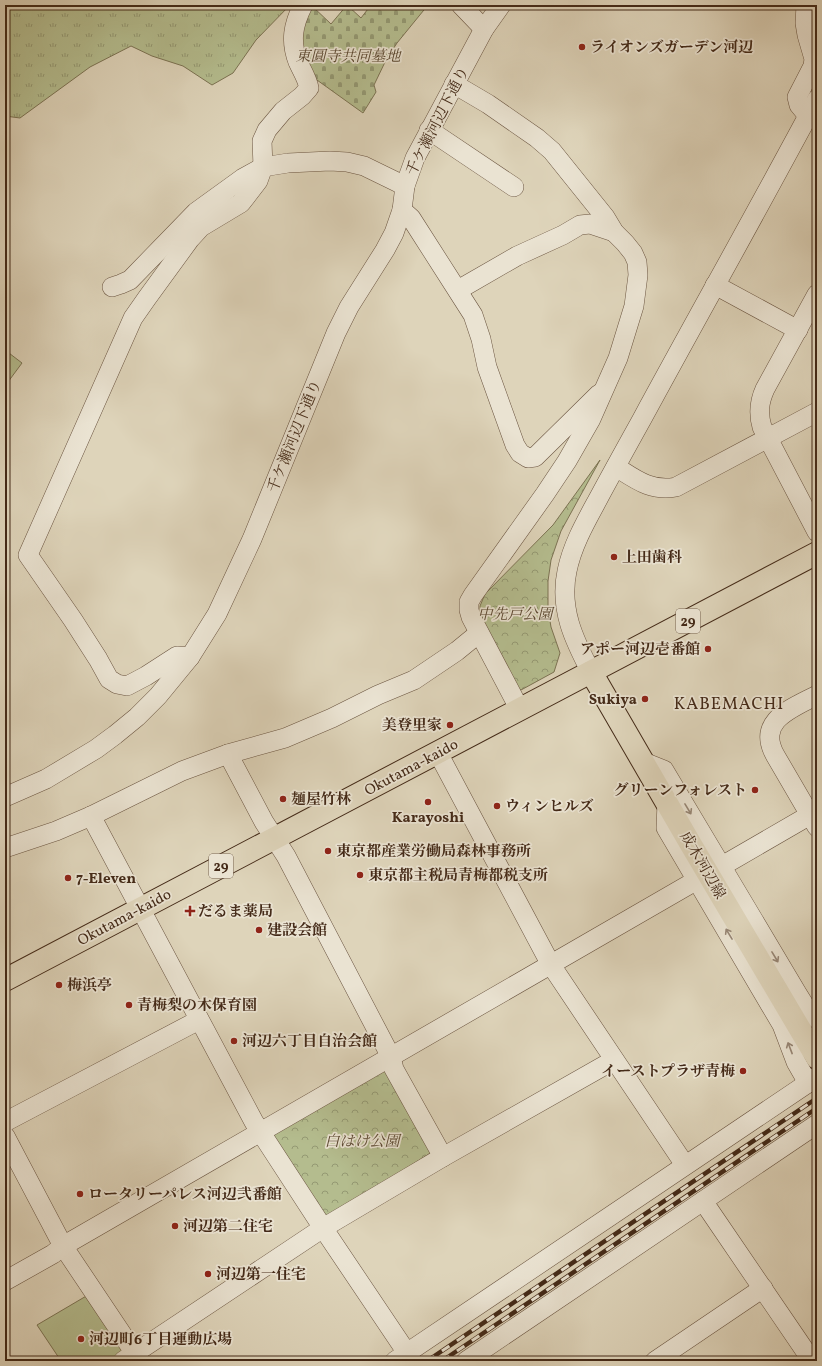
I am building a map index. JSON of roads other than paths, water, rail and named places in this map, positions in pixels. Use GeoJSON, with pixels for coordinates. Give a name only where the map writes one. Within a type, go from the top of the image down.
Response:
{"type":"FeatureCollection","features":[{"type":"Feature","properties":{"kind":"main road","name":"Okutama-kaido"},"geometry":{"type":"LineString","coordinates":[[5,980],[817,553]]}},
{"type":"Feature","properties":{"kind":"main road","name":"成木河辺線"},"geometry":{"type":"LineString","coordinates":[[591,672],[817,1058]]}},
{"type":"Feature","properties":{"kind":"street"},"geometry":{"type":"LineString","coordinates":[[190,657],[177,656],[146,676],[127,686],[117,684],[109,679],[85,640],[28,555],[133,318],[190,239],[201,227],[241,203],[258,181],[263,167],[261,150],[262,141],[267,130],[283,111],[302,96],[309,88],[307,78],[298,62],[293,45],[293,33],[303,5]]}},
{"type":"Feature","properties":{"kind":"street"},"geometry":{"type":"LineString","coordinates":[[461,5],[484,29]]}},
{"type":"Feature","properties":{"kind":"street","name":"千ケ瀬河辺下通り"},"geometry":{"type":"LineString","coordinates":[[5,797],[46,780],[96,749],[137,717],[158,696],[190,657],[217,614],[252,539],[336,333],[349,307],[394,233],[402,210],[404,186],[415,158],[484,29],[501,5]]}},
{"type":"Feature","properties":{"kind":"street"},"geometry":{"type":"LineString","coordinates":[[806,5],[805,23],[814,59],[813,66],[797,96],[799,105],[808,116]]}},
{"type":"Feature","properties":{"kind":"street"},"geometry":{"type":"LineString","coordinates":[[454,84],[488,104],[537,138],[552,151],[605,217],[614,232],[633,253],[637,262],[638,275],[634,306],[618,358],[591,419],[567,461],[469,602],[469,610],[479,634],[520,710]]}},
{"type":"Feature","properties":{"kind":"street"},"geometry":{"type":"LineString","coordinates":[[591,672],[575,642],[566,608],[564,591],[566,573],[571,555],[579,535],[817,99]]}},
{"type":"Feature","properties":{"kind":"street"},"geometry":{"type":"LineString","coordinates":[[429,130],[514,188]]}},
{"type":"Feature","properties":{"kind":"street"},"geometry":{"type":"LineString","coordinates":[[112,287],[130,280],[196,212],[243,178],[263,167],[330,161],[348,162],[364,166],[404,186]]}},
{"type":"Feature","properties":{"kind":"street"},"geometry":{"type":"LineString","coordinates":[[402,210],[411,218],[473,315],[481,339],[487,367],[512,439],[520,453],[528,458],[534,457],[605,388]]}},
{"type":"Feature","properties":{"kind":"street"},"geometry":{"type":"LineString","coordinates":[[458,290],[517,256],[563,235],[580,225],[590,224],[614,232]]}},
{"type":"Feature","properties":{"kind":"street"},"geometry":{"type":"LineString","coordinates":[[715,285],[798,330]]}},
{"type":"Feature","properties":{"kind":"street"},"geometry":{"type":"LineString","coordinates":[[817,294],[760,400],[759,408],[762,427],[817,532]]}},
{"type":"Feature","properties":{"kind":"street"},"geometry":{"type":"LineString","coordinates":[[616,467],[646,484],[657,488],[669,488],[682,484],[817,412]]}},
{"type":"Feature","properties":{"kind":"street"},"geometry":{"type":"LineString","coordinates":[[5,848],[56,831],[91,816],[182,771],[228,754],[286,738],[306,730],[378,695],[414,680],[479,634]]}},
{"type":"Feature","properties":{"kind":"street"},"geometry":{"type":"LineString","coordinates":[[722,866],[813,821],[772,750],[770,732],[773,725],[783,714],[817,695]]}},
{"type":"Feature","properties":{"kind":"street"},"geometry":{"type":"LineString","coordinates":[[438,753],[550,965],[686,1166]]}},
{"type":"Feature","properties":{"kind":"street"},"geometry":{"type":"LineString","coordinates":[[228,754],[264,822],[286,856],[391,1057],[394,1070],[443,1157]]}},
{"type":"Feature","properties":{"kind":"street"},"geometry":{"type":"LineString","coordinates":[[644,762],[664,770],[805,1007],[810,1014],[817,1019]]}},
{"type":"Feature","properties":{"kind":"street"},"geometry":{"type":"LineString","coordinates":[[91,816],[260,1132],[323,1228],[401,1357],[813,1080],[796,1062],[782,1025],[666,828],[667,802]]}},
{"type":"Feature","properties":{"kind":"street"},"geometry":{"type":"LineString","coordinates":[[5,1281],[53,1254],[63,1246],[697,880]]}},
{"type":"Feature","properties":{"kind":"street"},"geometry":{"type":"LineString","coordinates":[[5,1122],[199,1020]]}},
{"type":"Feature","properties":{"kind":"street"},"geometry":{"type":"LineString","coordinates":[[5,1136],[63,1246],[133,1358],[323,1228],[443,1157],[614,1060]]}},
{"type":"Feature","properties":{"kind":"street"},"geometry":{"type":"LineString","coordinates":[[466,1361],[817,1124]]}},
{"type":"Feature","properties":{"kind":"street"},"geometry":{"type":"LineString","coordinates":[[703,1201],[812,1361]]}},
{"type":"Feature","properties":{"kind":"street"},"geometry":{"type":"LineString","coordinates":[[655,1361],[763,1288]]}},
{"type":"Feature","properties":{"kind":"railway"},"geometry":{"type":"LineString","coordinates":[[427,1361],[817,1098]]}},
{"type":"Feature","properties":{"kind":"railway"},"geometry":{"type":"LineString","coordinates":[[442,1361],[817,1108]]}},
{"type":"Feature","properties":{"kind":"place","name":"ライオンズガーデン河辺"},"geometry":{"type":"Point","coordinates":[582,47]}},
{"type":"Feature","properties":{"kind":"place","name":"上田歯科"},"geometry":{"type":"Point","coordinates":[614,557]}},
{"type":"Feature","properties":{"kind":"place","name":"アポー河辺壱番館"},"geometry":{"type":"Point","coordinates":[708,649]}},
{"type":"Feature","properties":{"kind":"place","name":"Sukiya"},"geometry":{"type":"Point","coordinates":[645,699]}},
{"type":"Feature","properties":{"kind":"place","name":"美登里家"},"geometry":{"type":"Point","coordinates":[450,725]}},
{"type":"Feature","properties":{"kind":"place","name":"グリーンフォレスト"},"geometry":{"type":"Point","coordinates":[755,790]}},
{"type":"Feature","properties":{"kind":"place","name":"麺屋竹林"},"geometry":{"type":"Point","coordinates":[283,799]}},
{"type":"Feature","properties":{"kind":"place","name":"Karayoshi"},"geometry":{"type":"Point","coordinates":[428,802]}},
{"type":"Feature","properties":{"kind":"place","name":"ウィンヒルズ"},"geometry":{"type":"Point","coordinates":[497,806]}},
{"type":"Feature","properties":{"kind":"place","name":"東京都産業労働局森林事務所"},"geometry":{"type":"Point","coordinates":[328,851]}},
{"type":"Feature","properties":{"kind":"place","name":"東京都主税局青梅都税支所"},"geometry":{"type":"Point","coordinates":[360,875]}},
{"type":"Feature","properties":{"kind":"place","name":"7-Eleven"},"geometry":{"type":"Point","coordinates":[68,878]}},
{"type":"Feature","properties":{"kind":"place","name":"だるま薬局"},"geometry":{"type":"Point","coordinates":[190,911]}},
{"type":"Feature","properties":{"kind":"place","name":"建設会館"},"geometry":{"type":"Point","coordinates":[259,930]}},
{"type":"Feature","properties":{"kind":"place","name":"梅浜亭"},"geometry":{"type":"Point","coordinates":[59,985]}},
{"type":"Feature","properties":{"kind":"place","name":"青梅梨の木保育園"},"geometry":{"type":"Point","coordinates":[129,1005]}},
{"type":"Feature","properties":{"kind":"place","name":"河辺六丁目自治会館"},"geometry":{"type":"Point","coordinates":[234,1041]}},
{"type":"Feature","properties":{"kind":"place","name":"イーストプラザ青梅"},"geometry":{"type":"Point","coordinates":[743,1071]}},
{"type":"Feature","properties":{"kind":"place","name":"ロータリーパレス河辺弐番館"},"geometry":{"type":"Point","coordinates":[80,1194]}},
{"type":"Feature","properties":{"kind":"place","name":"河辺第二住宅"},"geometry":{"type":"Point","coordinates":[175,1226]}},
{"type":"Feature","properties":{"kind":"place","name":"河辺第一住宅"},"geometry":{"type":"Point","coordinates":[208,1274]}},
{"type":"Feature","properties":{"kind":"place","name":"河辺町6丁目運動広場"},"geometry":{"type":"Point","coordinates":[81,1339]}},
{"type":"Feature","properties":{"kind":"district","name":"KABEMACHI"},"geometry":{"type":"Point","coordinates":[729,703]}},
{"type":"Feature","properties":{"kind":"park label","name":"東圓寺共同墓地"},"geometry":{"type":"Point","coordinates":[348,56]}},
{"type":"Feature","properties":{"kind":"park label","name":"中先戸公園"},"geometry":{"type":"Point","coordinates":[515,614]}},
{"type":"Feature","properties":{"kind":"park label","name":"白はけ公園"},"geometry":{"type":"Point","coordinates":[362,1141]}}]}
